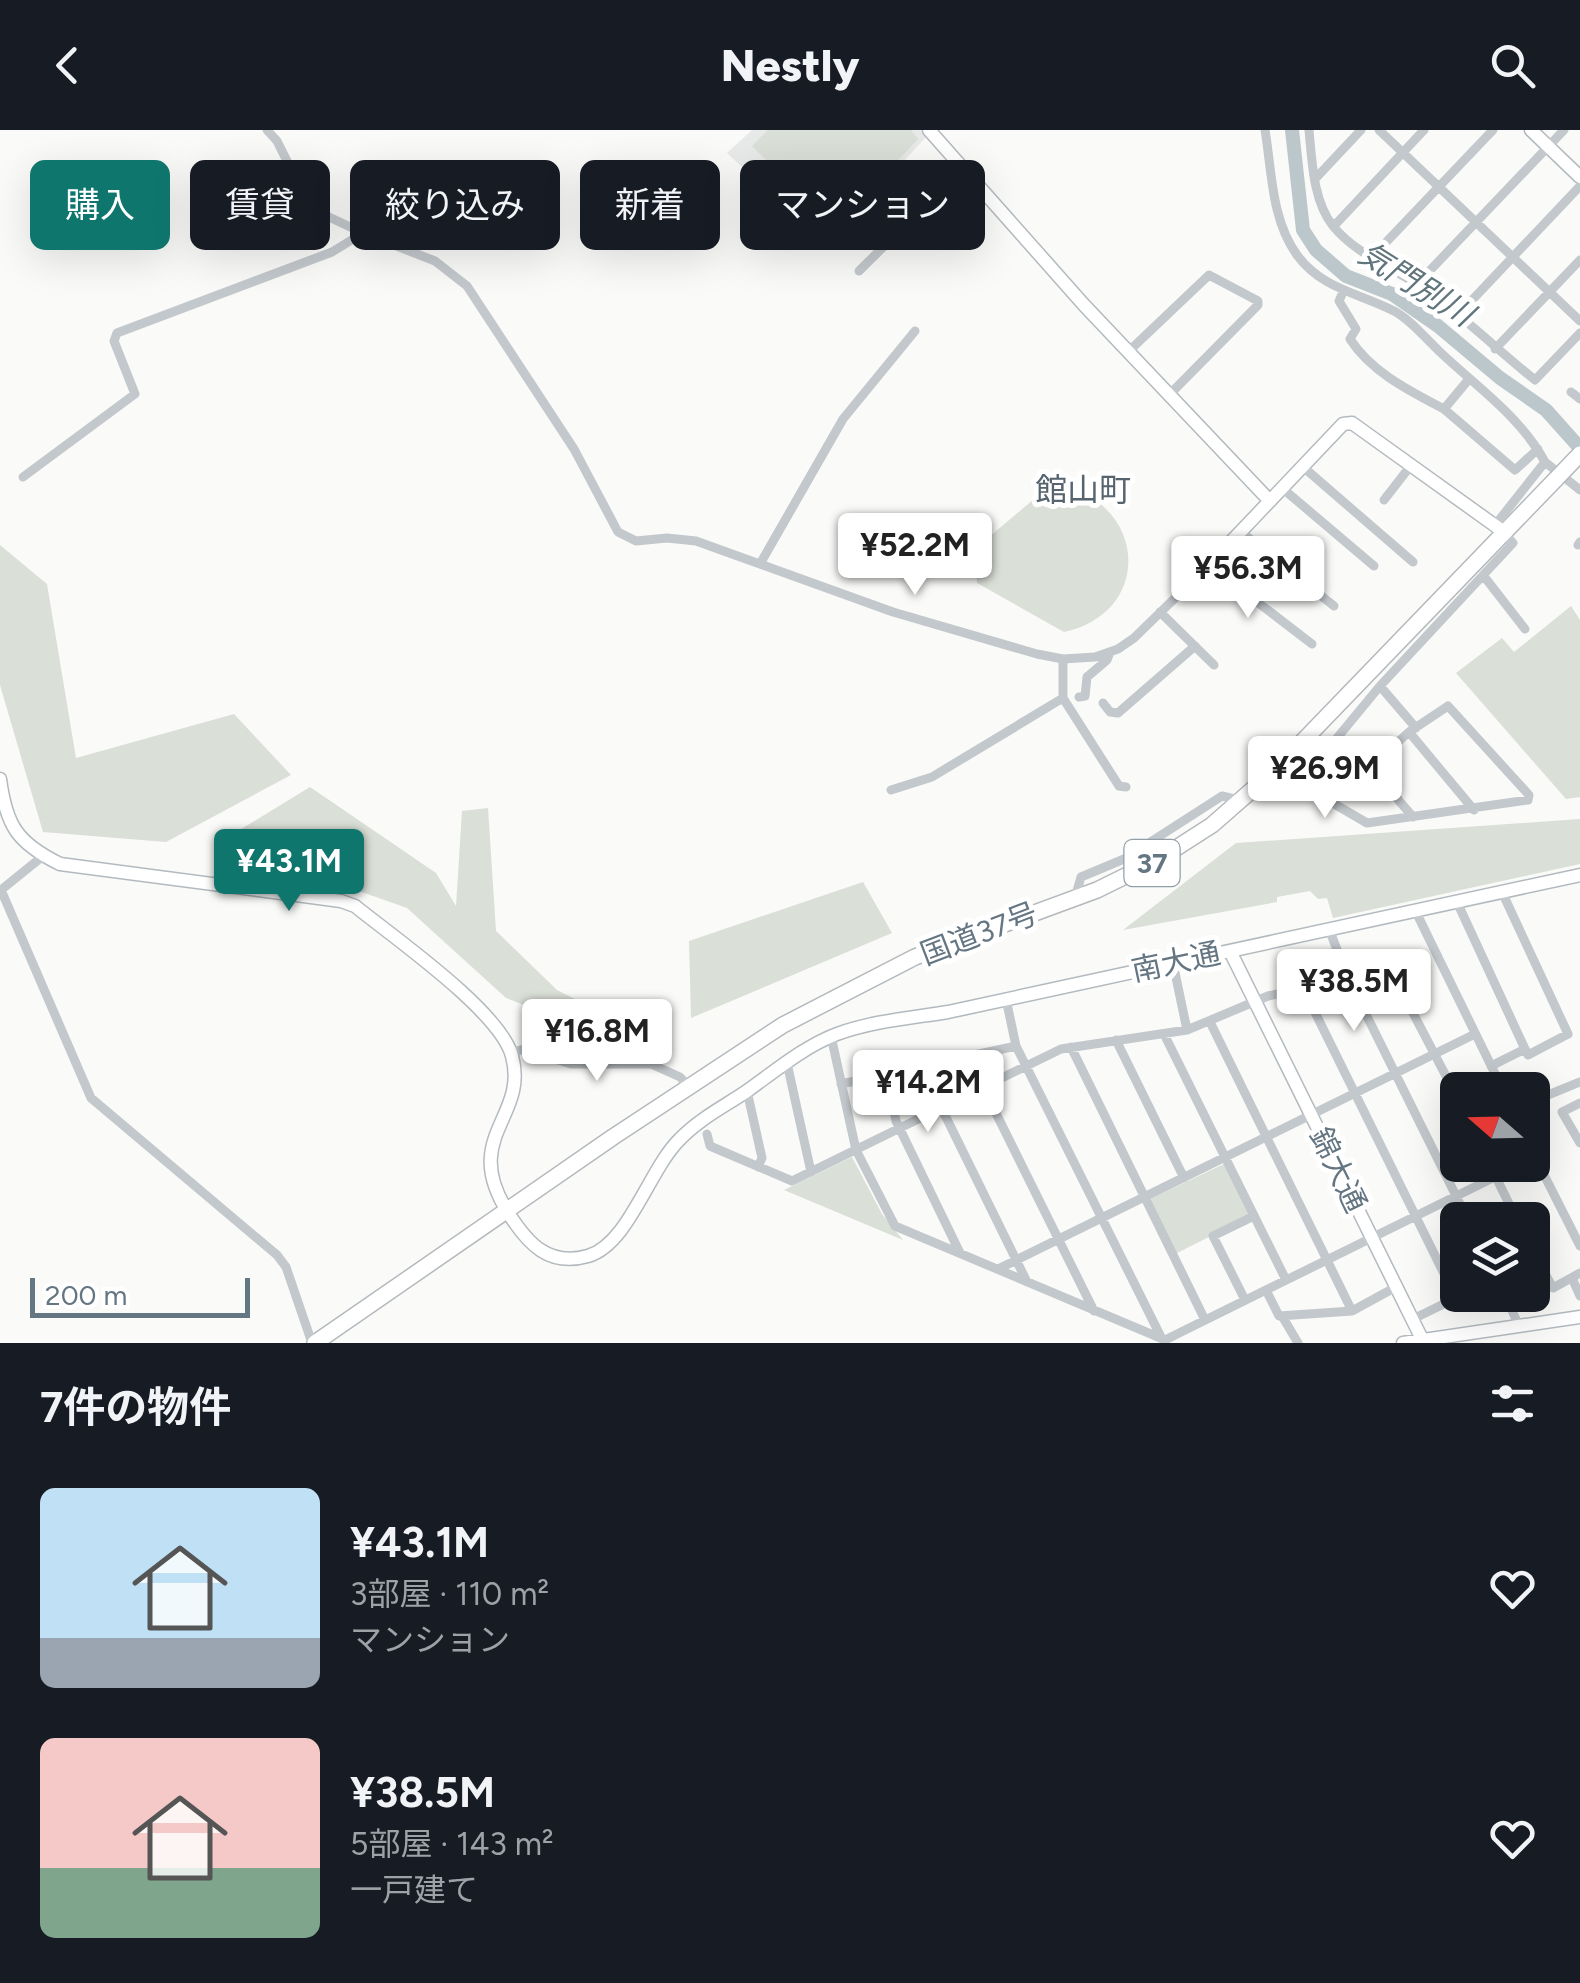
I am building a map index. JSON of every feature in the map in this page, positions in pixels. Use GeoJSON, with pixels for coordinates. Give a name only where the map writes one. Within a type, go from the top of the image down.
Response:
{"type":"FeatureCollection","features":[{"type":"Feature","properties":{"kind":"highway","name":"国道37号"},"geometry":{"type":"LineString","coordinates":[[314,1343],[613,1137],[783,1026],[915,957],[1076,898],[1156,861],[1212,825],[1242,801],[1500,528],[1580,454]]}},
{"type":"Feature","properties":{"kind":"street"},"geometry":{"type":"LineString","coordinates":[[267,130],[277,141],[303,193],[329,217],[350,227]]}},
{"type":"Feature","properties":{"kind":"street"},"geometry":{"type":"LineString","coordinates":[[929,130],[954,160]]}},
{"type":"Feature","properties":{"kind":"street"},"geometry":{"type":"LineString","coordinates":[[1265,130],[1276,208],[1286,236],[1304,264],[1343,292],[1398,312],[1512,415],[1545,462],[1580,490]]}},
{"type":"Feature","properties":{"kind":"street"},"geometry":{"type":"LineString","coordinates":[[1309,130],[1315,180],[1324,211],[1334,226],[1372,258],[1417,284],[1534,380],[1580,332]]}},
{"type":"Feature","properties":{"kind":"street"},"geometry":{"type":"LineString","coordinates":[[1315,180],[1361,130]]}},
{"type":"Feature","properties":{"kind":"street"},"geometry":{"type":"LineString","coordinates":[[1379,130],[1580,321]]}},
{"type":"Feature","properties":{"kind":"street"},"geometry":{"type":"LineString","coordinates":[[1334,226],[1424,130]]}},
{"type":"Feature","properties":{"kind":"street"},"geometry":{"type":"LineString","coordinates":[[1372,258],[1494,130]]}},
{"type":"Feature","properties":{"kind":"street"},"geometry":{"type":"LineString","coordinates":[[1531,130],[1580,177]]}},
{"type":"Feature","properties":{"kind":"street"},"geometry":{"type":"LineString","coordinates":[[1417,284],[1564,130]]}},
{"type":"Feature","properties":{"kind":"street"},"geometry":{"type":"LineString","coordinates":[[1457,316],[1580,186]]}},
{"type":"Feature","properties":{"kind":"street"},"geometry":{"type":"LineString","coordinates":[[985,195],[1084,306],[1270,501]]}},
{"type":"Feature","properties":{"kind":"street"},"geometry":{"type":"LineString","coordinates":[[22,478],[136,394],[114,341],[117,334],[332,252],[350,241]]}},
{"type":"Feature","properties":{"kind":"street"},"geometry":{"type":"LineString","coordinates":[[407,250],[435,261],[468,286],[574,449],[618,532],[636,540],[696,541],[893,612],[1063,658],[1095,657],[1134,638],[1343,424],[1352,423],[1500,528],[1513,543],[1380,686],[1299,784],[1367,823],[1474,810],[1528,800],[1529,795],[1448,706],[1413,730],[1331,802]]}},
{"type":"Feature","properties":{"kind":"street"},"geometry":{"type":"LineString","coordinates":[[859,271],[880,250]]}},
{"type":"Feature","properties":{"kind":"street"},"geometry":{"type":"LineString","coordinates":[[1495,349],[1580,260]]}},
{"type":"Feature","properties":{"kind":"street"},"geometry":{"type":"LineString","coordinates":[[1130,351],[1209,274],[1258,301],[1258,306],[1170,394]]}},
{"type":"Feature","properties":{"kind":"street"},"geometry":{"type":"LineString","coordinates":[[1343,292],[1339,301],[1356,329],[1350,339],[1361,356],[1444,409],[1515,470],[1538,449]]}},
{"type":"Feature","properties":{"kind":"street"},"geometry":{"type":"LineString","coordinates":[[760,564],[843,419],[916,331]]}},
{"type":"Feature","properties":{"kind":"street"},"geometry":{"type":"LineString","coordinates":[[1444,409],[1469,379]]}},
{"type":"Feature","properties":{"kind":"street"},"geometry":{"type":"LineString","coordinates":[[1500,528],[1545,462]]}},
{"type":"Feature","properties":{"kind":"street"},"geometry":{"type":"LineString","coordinates":[[1384,500],[1412,464]]}},
{"type":"Feature","properties":{"kind":"street"},"geometry":{"type":"LineString","coordinates":[[1302,466],[1413,562]]}},
{"type":"Feature","properties":{"kind":"street"},"geometry":{"type":"LineString","coordinates":[[1282,488],[1374,566]]}},
{"type":"Feature","properties":{"kind":"street"},"geometry":{"type":"LineString","coordinates":[[1240,531],[1334,606]]}},
{"type":"Feature","properties":{"kind":"street"},"geometry":{"type":"LineString","coordinates":[[1209,565],[1312,644]]}},
{"type":"Feature","properties":{"kind":"street"},"geometry":{"type":"LineString","coordinates":[[1482,575],[1525,629]]}},
{"type":"Feature","properties":{"kind":"street"},"geometry":{"type":"LineString","coordinates":[[1160,612],[1214,665]]}},
{"type":"Feature","properties":{"kind":"street"},"geometry":{"type":"LineString","coordinates":[[1103,703],[1110,712],[1118,713],[1195,646]]}},
{"type":"Feature","properties":{"kind":"street"},"geometry":{"type":"LineString","coordinates":[[1079,697],[1085,696],[1087,677],[1107,660],[1110,652]]}},
{"type":"Feature","properties":{"kind":"street"},"geometry":{"type":"LineString","coordinates":[[1063,658],[1062,698],[1104,766],[1119,786],[1126,787]]}},
{"type":"Feature","properties":{"kind":"street"},"geometry":{"type":"LineString","coordinates":[[1380,686],[1474,810]]}},
{"type":"Feature","properties":{"kind":"street"},"geometry":{"type":"LineString","coordinates":[[890,790],[944,770],[1062,698]]}},
{"type":"Feature","properties":{"kind":"street"},"geometry":{"type":"LineString","coordinates":[[1370,767],[1412,816]]}},
{"type":"Feature","properties":{"kind":"street"},"geometry":{"type":"LineString","coordinates":[[0,779],[4,810],[14,832],[42,856],[82,869],[272,890],[355,906],[492,1023],[512,1053],[524,1049],[571,1064],[651,1064],[680,1077],[688,1088]]}},
{"type":"Feature","properties":{"kind":"street"},"geometry":{"type":"LineString","coordinates":[[42,856],[1,890],[90,1098],[277,1255],[286,1267],[314,1343]]}},
{"type":"Feature","properties":{"kind":"street","name":"南大通"},"geometry":{"type":"LineString","coordinates":[[512,1053],[513,1092],[489,1161],[496,1188],[508,1212],[536,1249],[564,1260],[590,1256],[614,1238],[661,1161],[680,1138],[831,1036],[884,1021],[1006,999],[1580,875]]}},
{"type":"Feature","properties":{"kind":"street"},"geometry":{"type":"LineString","coordinates":[[1457,902],[1528,1055],[1568,1034],[1502,892]]}},
{"type":"Feature","properties":{"kind":"street"},"geometry":{"type":"LineString","coordinates":[[1414,910],[1495,1072]]}},
{"type":"Feature","properties":{"kind":"street"},"geometry":{"type":"LineString","coordinates":[[1330,929],[1348,978],[1459,1202]]}},
{"type":"Feature","properties":{"kind":"street","name":"錦大通"},"geometry":{"type":"LineString","coordinates":[[1230,950],[1422,1339]]}},
{"type":"Feature","properties":{"kind":"street"},"geometry":{"type":"LineString","coordinates":[[1173,963],[1187,1030]]}},
{"type":"Feature","properties":{"kind":"street"},"geometry":{"type":"LineString","coordinates":[[707,1134],[710,1146],[792,1181],[1026,1066],[1071,1048],[1187,1030],[1254,1002],[1390,969],[1444,1072]]}},
{"type":"Feature","properties":{"kind":"street"},"geometry":{"type":"LineString","coordinates":[[1303,988],[1440,1261]]}},
{"type":"Feature","properties":{"kind":"street"},"geometry":{"type":"LineString","coordinates":[[1006,999],[1016,1046],[1162,1339]]}},
{"type":"Feature","properties":{"kind":"street"},"geometry":{"type":"LineString","coordinates":[[1210,1022],[1352,1310]]}},
{"type":"Feature","properties":{"kind":"street"},"geometry":{"type":"LineString","coordinates":[[1164,1034],[1286,1280]]}},
{"type":"Feature","properties":{"kind":"street"},"geometry":{"type":"LineString","coordinates":[[998,1269],[1476,1034]]}},
{"type":"Feature","properties":{"kind":"street"},"geometry":{"type":"LineString","coordinates":[[831,1036],[856,1150],[895,1226],[1162,1339],[1486,1182]]}},
{"type":"Feature","properties":{"kind":"street"},"geometry":{"type":"LineString","coordinates":[[1116,1040],[1184,1178]]}},
{"type":"Feature","properties":{"kind":"street"},"geometry":{"type":"LineString","coordinates":[[842,1084],[1016,1046]]}},
{"type":"Feature","properties":{"kind":"street"},"geometry":{"type":"LineString","coordinates":[[1071,1048],[1205,1320]]}},
{"type":"Feature","properties":{"kind":"street"},"geometry":{"type":"LineString","coordinates":[[1492,1066],[1525,1049]]}},
{"type":"Feature","properties":{"kind":"street"},"geometry":{"type":"LineString","coordinates":[[787,1063],[811,1172]]}},
{"type":"Feature","properties":{"kind":"street"},"geometry":{"type":"LineString","coordinates":[[886,1074],[899,1128],[960,1253]]}},
{"type":"Feature","properties":{"kind":"street"},"geometry":{"type":"LineString","coordinates":[[1550,1095],[1576,1083],[1580,1102],[1562,1112],[1580,1143]]}},
{"type":"Feature","properties":{"kind":"street"},"geometry":{"type":"LineString","coordinates":[[983,1087],[1094,1311]]}},
{"type":"Feature","properties":{"kind":"street"},"geometry":{"type":"LineString","coordinates":[[747,1091],[762,1158],[758,1167]]}},
{"type":"Feature","properties":{"kind":"street"},"geometry":{"type":"LineString","coordinates":[[941,1108],[1027,1282]]}},
{"type":"Feature","properties":{"kind":"street"},"geometry":{"type":"LineString","coordinates":[[1547,1182],[1580,1246]]}},
{"type":"Feature","properties":{"kind":"street"},"geometry":{"type":"LineString","coordinates":[[1245,1300],[1213,1236],[1254,1216]]}},
{"type":"Feature","properties":{"kind":"street"},"geometry":{"type":"LineString","coordinates":[[1550,1283],[1553,1288],[1576,1276],[1580,1296]]}},
{"type":"Feature","properties":{"kind":"street"},"geometry":{"type":"LineString","coordinates":[[1282,1316],[1352,1310],[1396,1286]]}},
{"type":"Feature","properties":{"kind":"street"},"geometry":{"type":"LineString","coordinates":[[1266,1290],[1298,1343]]}},
{"type":"Feature","properties":{"kind":"street"},"geometry":{"type":"LineString","coordinates":[[1413,1320],[1440,1306]]}},
{"type":"Feature","properties":{"kind":"street"},"geometry":{"type":"LineString","coordinates":[[1513,1312],[1519,1326]]}},
{"type":"Feature","properties":{"kind":"street"},"geometry":{"type":"LineString","coordinates":[[1403,1343],[1580,1317]]}},
{"type":"Feature","properties":{"kind":"shaded area"},"geometry":{"type":"Polygon","coordinates":[[[752,130],[920,130],[926,137],[905,160],[740,160],[740,165],[727,153],[752,130]]]}},
{"type":"Feature","properties":{"kind":"shaded area"},"geometry":{"type":"Polygon","coordinates":[[[768,130],[911,130],[918,139],[898,160],[766,160],[752,146],[768,130]]]}},
{"type":"Feature","properties":{"kind":"shaded area"},"geometry":{"type":"Polygon","coordinates":[[[1063,485],[1092,497],[1112,516],[1124,537],[1128,561],[1124,584],[1112,605],[1092,622],[1064,632],[977,583],[975,549],[1047,488],[1063,485]]]}},
{"type":"Feature","properties":{"kind":"shaded area"},"geometry":{"type":"Polygon","coordinates":[[[0,545],[47,584],[76,758],[234,714],[291,775],[166,842],[43,832],[0,685],[0,545]]]}},
{"type":"Feature","properties":{"kind":"shaded area"},"geometry":{"type":"Polygon","coordinates":[[[1571,606],[1580,620],[1580,797],[1566,799],[1456,673],[1502,638],[1514,652],[1571,606]]]}},
{"type":"Feature","properties":{"kind":"shaded area"},"geometry":{"type":"Polygon","coordinates":[[[310,787],[436,873],[456,906],[462,811],[488,808],[496,931],[557,990],[612,1018],[585,1029],[506,998],[407,908],[220,842],[310,787]]]}},
{"type":"Feature","properties":{"kind":"shaded area"},"geometry":{"type":"Polygon","coordinates":[[[1580,819],[1580,864],[1333,918],[1327,898],[1318,899],[1310,891],[1277,897],[1277,902],[1123,930],[1236,843],[1580,819]]]}},
{"type":"Feature","properties":{"kind":"shaded area"},"geometry":{"type":"Polygon","coordinates":[[[863,882],[892,933],[691,1018],[689,941],[863,882]]]}},
{"type":"Feature","properties":{"kind":"shaded area"},"geometry":{"type":"Polygon","coordinates":[[[852,1157],[882,1214],[903,1240],[784,1190],[852,1157]]]}},
{"type":"Feature","properties":{"kind":"shaded area"},"geometry":{"type":"Polygon","coordinates":[[[1226,1163],[1251,1216],[1175,1254],[1150,1199],[1226,1163]]]}},
{"type":"Feature","properties":{"kind":"waterway","name":"気門別川"},"geometry":{"type":"LineString","coordinates":[[1292,130],[1303,230],[1316,250],[1346,276],[1392,294],[1438,326],[1546,410],[1580,448]]}},
{"type":"Feature","properties":{"kind":"district","name":"館山町"},"geometry":{"type":"Point","coordinates":[1083,490]}}]}
